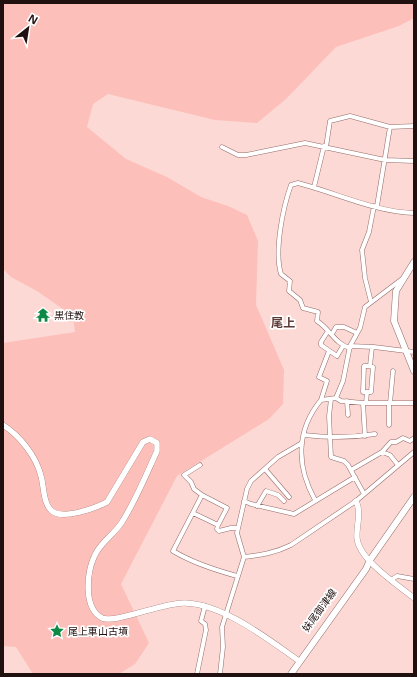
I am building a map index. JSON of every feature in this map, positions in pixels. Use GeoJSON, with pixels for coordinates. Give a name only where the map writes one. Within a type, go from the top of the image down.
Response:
{"type":"FeatureCollection","features":[{"type":"Feature","properties":{"kind":"main road"},"geometry":{"type":"LineString","coordinates":[[414,262],[395,294],[394,321],[414,371]]}},
{"type":"Feature","properties":{"kind":"main road","name":"妹尾御津線"},"geometry":{"type":"LineString","coordinates":[[286,674],[366,569],[370,560],[414,497]]}},
{"type":"Feature","properties":{"kind":"main road","name":"妹尾御津線"},"geometry":{"type":"LineString","coordinates":[[291,674],[298,660]]}},
{"type":"Feature","properties":{"kind":"street"},"geometry":{"type":"LineString","coordinates":[[314,187],[325,147],[330,121],[332,119],[356,117],[370,123],[390,127],[414,126]]}},
{"type":"Feature","properties":{"kind":"street"},"geometry":{"type":"LineString","coordinates":[[371,302],[365,278],[362,250],[369,232],[376,206],[390,127]]}},
{"type":"Feature","properties":{"kind":"street"},"geometry":{"type":"LineString","coordinates":[[222,147],[238,155],[246,155],[305,143],[384,160],[414,161]]}},
{"type":"Feature","properties":{"kind":"street"},"geometry":{"type":"LineString","coordinates":[[414,213],[395,211],[314,187],[300,184],[291,185],[283,216],[280,239],[280,270],[290,281],[289,288],[291,293],[300,300],[304,309],[318,312],[317,321],[343,346],[372,347],[414,352]]}},
{"type":"Feature","properties":{"kind":"street"},"geometry":{"type":"LineString","coordinates":[[364,494],[351,470],[344,461],[331,457],[330,437],[333,399],[343,381],[350,347],[360,328],[365,307],[404,278]]}},
{"type":"Feature","properties":{"kind":"street"},"geometry":{"type":"LineString","coordinates":[[332,334],[336,327],[344,327],[357,333]]}},
{"type":"Feature","properties":{"kind":"street"},"geometry":{"type":"LineString","coordinates":[[328,331],[320,344],[337,356],[343,346]]}},
{"type":"Feature","properties":{"kind":"street"},"geometry":{"type":"LineString","coordinates":[[366,392],[371,392],[373,367],[370,366],[372,347]]}},
{"type":"Feature","properties":{"kind":"street"},"geometry":{"type":"LineString","coordinates":[[316,500],[309,489],[301,464],[302,442],[306,422],[321,400],[327,381],[319,377],[329,351]]}},
{"type":"Feature","properties":{"kind":"street"},"geometry":{"type":"LineString","coordinates":[[365,436],[366,392],[363,392],[364,366],[370,366]]}},
{"type":"Feature","properties":{"kind":"street"},"geometry":{"type":"LineString","coordinates":[[389,426],[393,371]]}},
{"type":"Feature","properties":{"kind":"street"},"geometry":{"type":"LineString","coordinates":[[321,400],[333,399],[365,403],[414,403]]}},
{"type":"Feature","properties":{"kind":"street"},"geometry":{"type":"LineString","coordinates":[[347,401],[348,415]]}},
{"type":"Feature","properties":{"kind":"street"},"geometry":{"type":"LineString","coordinates":[[3,425],[20,439],[37,466],[41,476],[48,506],[52,511],[65,515],[108,502],[143,442],[150,439],[157,443],[157,451],[126,516],[117,529],[101,544],[93,558],[89,578],[92,608],[99,616],[111,620],[172,603],[205,606],[225,613],[298,660]]}},
{"type":"Feature","properties":{"kind":"street"},"geometry":{"type":"LineString","coordinates":[[304,435],[330,437],[365,436],[375,434]]}},
{"type":"Feature","properties":{"kind":"street"},"geometry":{"type":"LineString","coordinates":[[351,470],[382,452],[394,440],[396,442],[404,438],[410,441],[414,438]]}},
{"type":"Feature","properties":{"kind":"street"},"geometry":{"type":"LineString","coordinates":[[220,674],[223,647],[222,626],[244,557],[237,533],[244,501],[251,481],[266,470],[278,457],[302,442]]}},
{"type":"Feature","properties":{"kind":"street"},"geometry":{"type":"LineString","coordinates":[[382,452],[390,455],[398,465]]}},
{"type":"Feature","properties":{"kind":"street"},"geometry":{"type":"LineString","coordinates":[[244,557],[280,551],[356,501],[414,452]]}},
{"type":"Feature","properties":{"kind":"street"},"geometry":{"type":"LineString","coordinates":[[200,465],[184,475],[191,482],[194,489],[202,495],[227,508],[217,529],[220,531],[238,528]]}},
{"type":"Feature","properties":{"kind":"street"},"geometry":{"type":"LineString","coordinates":[[266,470],[289,497]]}},
{"type":"Feature","properties":{"kind":"street"},"geometry":{"type":"LineString","coordinates":[[244,501],[257,506],[294,514],[316,500],[331,493],[355,477]]}},
{"type":"Feature","properties":{"kind":"street"},"geometry":{"type":"LineString","coordinates":[[257,506],[266,491],[278,495],[284,501]]}},
{"type":"Feature","properties":{"kind":"street"},"geometry":{"type":"LineString","coordinates":[[202,495],[173,550],[185,558],[217,571],[238,576]]}},
{"type":"Feature","properties":{"kind":"street"},"geometry":{"type":"LineString","coordinates":[[356,501],[360,510],[357,536],[362,552],[391,580],[414,598]]}},
{"type":"Feature","properties":{"kind":"street"},"geometry":{"type":"LineString","coordinates":[[193,513],[218,525]]}},
{"type":"Feature","properties":{"kind":"street"},"geometry":{"type":"LineString","coordinates":[[391,580],[397,576],[414,579]]}},
{"type":"Feature","properties":{"kind":"street"},"geometry":{"type":"LineString","coordinates":[[197,674],[206,630],[205,624],[201,622],[205,606]]}},
{"type":"Feature","properties":{"kind":"street"},"geometry":{"type":"LineString","coordinates":[[216,674],[221,665]]}},
{"type":"Feature","properties":{"kind":"shaded area"},"geometry":{"type":"Polygon","coordinates":[[[3,3],[414,3],[414,18],[399,26],[336,47],[286,99],[257,123],[215,120],[108,94],[93,104],[87,127],[126,159],[167,177],[201,197],[228,206],[247,215],[258,241],[256,305],[284,370],[283,404],[269,419],[177,476],[121,584],[149,643],[135,664],[119,674],[33,674],[16,647],[3,646],[3,343],[75,332],[73,316],[37,291],[11,277],[3,269],[3,3]]]}},
{"type":"Feature","properties":{"kind":"place","name":"黒住教"},"geometry":{"type":"Point","coordinates":[43,315]}},
{"type":"Feature","properties":{"kind":"place","name":"尾上車山古墳"},"geometry":{"type":"Point","coordinates":[57,631]}},
{"type":"Feature","properties":{"kind":"district","name":"尾上"},"geometry":{"type":"Point","coordinates":[283,323]}}]}
